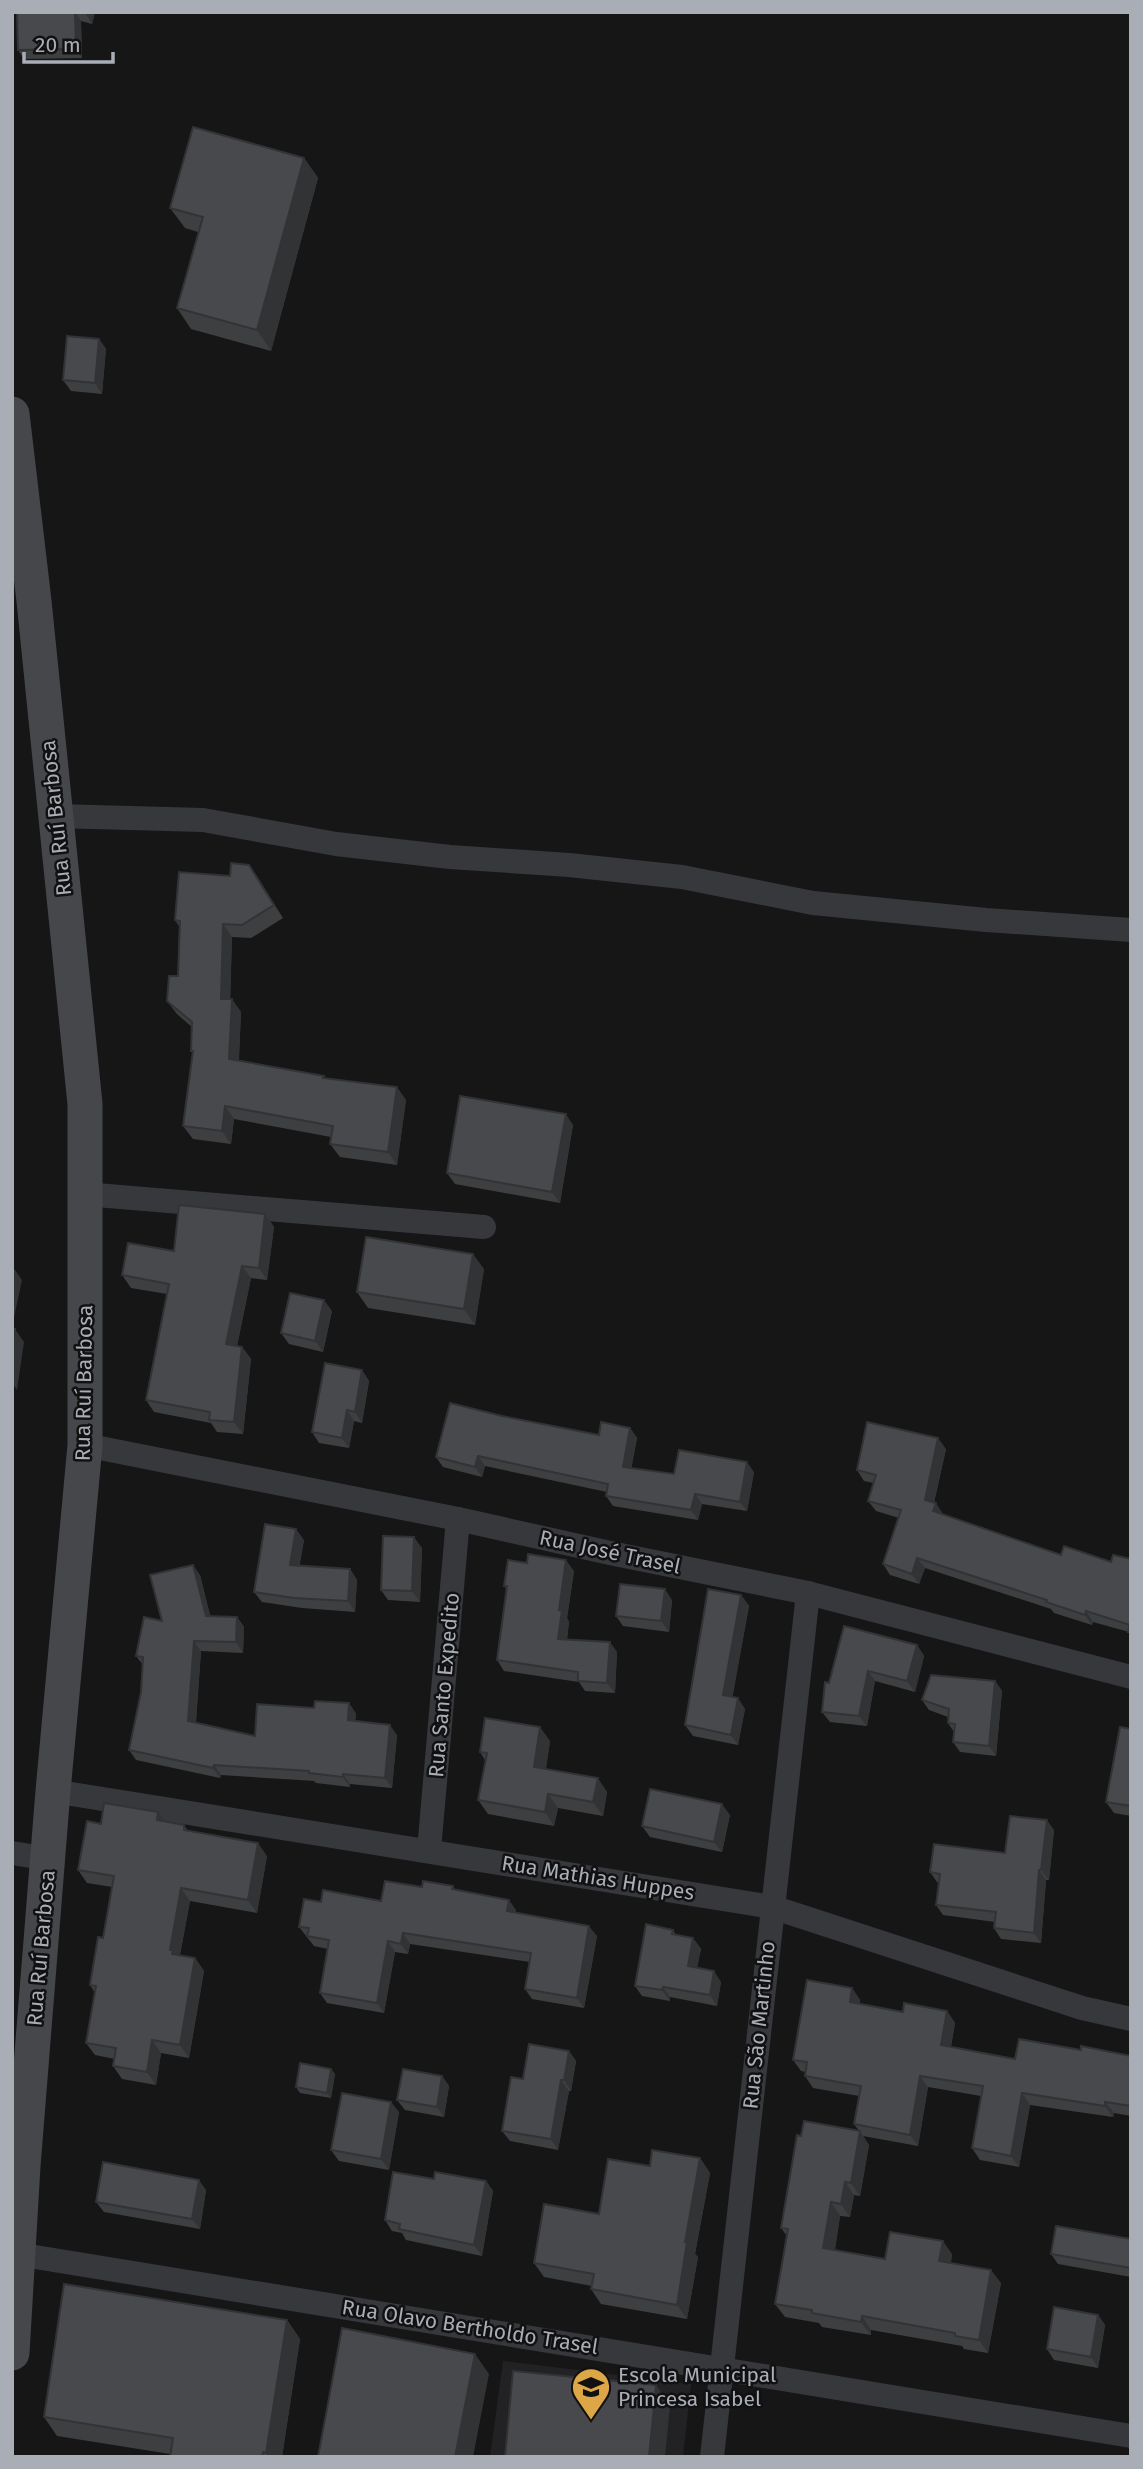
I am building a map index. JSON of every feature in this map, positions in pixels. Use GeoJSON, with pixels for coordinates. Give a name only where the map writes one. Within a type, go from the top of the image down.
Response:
{"type":"FeatureCollection","features":[{"type":"Feature","properties":{"kind":"main road","name":"Rua Ruí Barbosa"},"geometry":{"type":"LineString","coordinates":[[12,414],[18,448],[85,1104],[85,1445],[53,1791],[17,2253],[12,2353]]}},
{"type":"Feature","properties":{"kind":"street"},"geometry":{"type":"LineString","coordinates":[[56,816],[203,820],[348,845],[450,857],[569,865],[682,877],[813,903],[986,920],[1131,930]]}},
{"type":"Feature","properties":{"kind":"street"},"geometry":{"type":"LineString","coordinates":[[84,1194],[484,1227]]}},
{"type":"Feature","properties":{"kind":"street","name":"Rua José Trasel"},"geometry":{"type":"LineString","coordinates":[[85,1445],[458,1519],[808,1593],[1131,1677]]}},
{"type":"Feature","properties":{"kind":"street","name":"Rua Santo Expedito"},"geometry":{"type":"LineString","coordinates":[[429,1850],[458,1519]]}},
{"type":"Feature","properties":{"kind":"street","name":"Rua São Martinho"},"geometry":{"type":"LineString","coordinates":[[712,2457],[808,1593]]}},
{"type":"Feature","properties":{"kind":"street","name":"Rua Mathias Huppes"},"geometry":{"type":"LineString","coordinates":[[53,1791],[772,1907],[1082,2008],[1131,2019]]}},
{"type":"Feature","properties":{"kind":"street"},"geometry":{"type":"LineString","coordinates":[[12,1853],[49,1859]]}},
{"type":"Feature","properties":{"kind":"street","name":"Rua Olavo Bertholdo Trasel"},"geometry":{"type":"LineString","coordinates":[[17,2253],[1131,2437]]}},
{"type":"Feature","properties":{"kind":"shaded area","name":"Escola Municipal Princesa Isabel"},"geometry":{"type":"Polygon","coordinates":[[[503,2361],[691,2384],[683,2457],[490,2457],[503,2361]]]}},
{"type":"Feature","properties":{"kind":"building"},"geometry":{"type":"Polygon","coordinates":[[[75,12],[76,49],[18,50],[17,13],[75,12]]]}},
{"type":"Feature","properties":{"kind":"building"},"geometry":{"type":"Polygon","coordinates":[[[193,127],[304,158],[257,330],[177,308],[203,217],[170,208],[193,127]]]}},
{"type":"Feature","properties":{"kind":"building"},"geometry":{"type":"Polygon","coordinates":[[[67,336],[99,339],[95,383],[63,380],[67,336]]]}},
{"type":"Feature","properties":{"kind":"building"},"geometry":{"type":"Polygon","coordinates":[[[231,863],[249,865],[274,905],[242,925],[223,924],[221,999],[232,999],[229,1059],[324,1076],[323,1078],[397,1087],[388,1152],[330,1144],[333,1126],[225,1106],[222,1131],[183,1126],[193,1051],[192,1022],[167,1001],[169,976],[178,976],[180,921],[175,920],[179,872],[230,876],[231,863]]]}},
{"type":"Feature","properties":{"kind":"building"},"geometry":{"type":"Polygon","coordinates":[[[460,1096],[566,1114],[552,1192],[447,1173],[460,1096]]]}},
{"type":"Feature","properties":{"kind":"building"},"geometry":{"type":"Polygon","coordinates":[[[179,1205],[265,1214],[259,1268],[242,1266],[226,1344],[242,1347],[234,1422],[209,1420],[210,1412],[146,1400],[169,1284],[122,1275],[128,1243],[174,1251],[179,1205]]]}},
{"type":"Feature","properties":{"kind":"building"},"geometry":{"type":"Polygon","coordinates":[[[366,1237],[473,1254],[464,1309],[357,1292],[366,1237]]]}},
{"type":"Feature","properties":{"kind":"building"},"geometry":{"type":"Polygon","coordinates":[[[290,1293],[324,1300],[315,1341],[281,1333],[290,1293]]]}},
{"type":"Feature","properties":{"kind":"building"},"geometry":{"type":"Polygon","coordinates":[[[325,1363],[362,1370],[355,1412],[347,1410],[342,1438],[312,1432],[325,1363]]]}},
{"type":"Feature","properties":{"kind":"building"},"geometry":{"type":"Polygon","coordinates":[[[450,1403],[599,1435],[601,1422],[630,1428],[623,1467],[674,1474],[679,1450],[747,1462],[740,1502],[695,1494],[691,1510],[606,1496],[608,1484],[478,1456],[475,1467],[436,1457],[450,1403]]]}},
{"type":"Feature","properties":{"kind":"building"},"geometry":{"type":"Polygon","coordinates":[[[867,1422],[938,1438],[925,1500],[936,1503],[933,1511],[1061,1555],[1064,1546],[1111,1562],[1113,1555],[1131,1559],[1131,1632],[1128,1632],[1130,1625],[1086,1611],[1085,1615],[917,1558],[912,1574],[883,1564],[901,1510],[868,1501],[876,1475],[857,1470],[867,1422]]]}},
{"type":"Feature","properties":{"kind":"building"},"geometry":{"type":"Polygon","coordinates":[[[265,1524],[296,1529],[290,1565],[350,1569],[348,1601],[294,1598],[254,1592],[265,1524]]]}},
{"type":"Feature","properties":{"kind":"building"},"geometry":{"type":"Polygon","coordinates":[[[383,1536],[414,1537],[412,1591],[381,1590],[383,1536]]]}},
{"type":"Feature","properties":{"kind":"building"},"geometry":{"type":"Polygon","coordinates":[[[528,1554],[566,1560],[558,1639],[610,1642],[607,1683],[578,1681],[578,1672],[497,1660],[508,1560],[527,1563],[528,1554]]]}},
{"type":"Feature","properties":{"kind":"building"},"geometry":{"type":"Polygon","coordinates":[[[193,1565],[206,1616],[237,1617],[236,1642],[194,1641],[188,1721],[255,1736],[257,1704],[314,1708],[315,1701],[349,1703],[348,1720],[390,1725],[385,1778],[343,1774],[343,1777],[309,1771],[214,1765],[213,1768],[129,1750],[141,1692],[143,1657],[136,1656],[144,1617],[162,1621],[150,1575],[193,1565]]]}},
{"type":"Feature","properties":{"kind":"building"},"geometry":{"type":"Polygon","coordinates":[[[620,1584],[665,1589],[661,1621],[616,1616],[620,1584]]]}},
{"type":"Feature","properties":{"kind":"building"},"geometry":{"type":"Polygon","coordinates":[[[708,1589],[741,1595],[723,1695],[738,1698],[731,1735],[685,1725],[708,1589]]]}},
{"type":"Feature","properties":{"kind":"building"},"geometry":{"type":"Polygon","coordinates":[[[844,1626],[917,1645],[907,1681],[868,1671],[859,1716],[822,1712],[825,1682],[829,1683],[844,1626]]]}},
{"type":"Feature","properties":{"kind":"building"},"geometry":{"type":"Polygon","coordinates":[[[931,1675],[995,1681],[989,1746],[953,1742],[955,1724],[948,1723],[949,1709],[922,1700],[931,1675]]]}},
{"type":"Feature","properties":{"kind":"building"},"geometry":{"type":"Polygon","coordinates":[[[485,1718],[540,1727],[534,1767],[598,1778],[593,1802],[548,1794],[545,1812],[478,1800],[487,1753],[480,1752],[485,1718]]]}},
{"type":"Feature","properties":{"kind":"building"},"geometry":{"type":"Polygon","coordinates":[[[1120,1727],[1131,1729],[1131,1806],[1106,1802],[1120,1727]]]}},
{"type":"Feature","properties":{"kind":"building"},"geometry":{"type":"Polygon","coordinates":[[[650,1789],[722,1804],[714,1842],[642,1826],[650,1789]]]}},
{"type":"Feature","properties":{"kind":"building"},"geometry":{"type":"Polygon","coordinates":[[[104,1803],[158,1812],[157,1820],[184,1825],[184,1830],[258,1843],[248,1900],[181,1888],[170,1950],[173,1950],[172,1954],[195,1958],[180,2045],[152,2040],[147,2072],[113,2066],[116,2048],[86,2043],[96,1986],[90,1985],[98,1937],[103,1938],[114,1876],[78,1870],[87,1821],[101,1824],[104,1803]]]}},
{"type":"Feature","properties":{"kind":"building"},"geometry":{"type":"Polygon","coordinates":[[[1010,1816],[1047,1820],[1039,1870],[1034,1933],[994,1928],[996,1912],[936,1905],[940,1874],[930,1872],[934,1844],[1005,1853],[1010,1816]]]}},
{"type":"Feature","properties":{"kind":"building"},"geometry":{"type":"Polygon","coordinates":[[[385,1881],[422,1887],[423,1881],[453,1886],[452,1889],[509,1900],[507,1911],[589,1926],[577,1998],[525,1989],[531,1953],[403,1933],[401,1944],[388,1941],[377,2003],[320,1993],[329,1940],[307,1936],[309,1928],[299,1927],[304,1899],[321,1902],[323,1890],[381,1901],[385,1881]]]}},
{"type":"Feature","properties":{"kind":"building"},"geometry":{"type":"Polygon","coordinates":[[[646,1924],[673,1930],[672,1934],[693,1938],[688,1966],[714,1971],[710,1995],[663,1987],[662,1990],[635,1986],[646,1924]]]}},
{"type":"Feature","properties":{"kind":"building"},"geometry":{"type":"Polygon","coordinates":[[[807,1980],[852,1988],[850,2002],[903,2012],[904,2003],[947,2011],[941,2045],[1015,2059],[1019,2039],[1081,2050],[1081,2046],[1131,2056],[1131,2106],[1105,2102],[1105,2106],[1022,2093],[1011,2156],[972,2148],[983,2086],[920,2076],[910,2135],[854,2124],[861,2086],[805,2076],[807,2062],[793,2060],[807,1980]]]}},
{"type":"Feature","properties":{"kind":"building"},"geometry":{"type":"Polygon","coordinates":[[[529,2044],[569,2051],[551,2139],[502,2131],[511,2077],[523,2079],[529,2044]]]}},
{"type":"Feature","properties":{"kind":"building"},"geometry":{"type":"Polygon","coordinates":[[[300,2063],[331,2069],[327,2093],[296,2087],[300,2063]]]}},
{"type":"Feature","properties":{"kind":"building"},"geometry":{"type":"Polygon","coordinates":[[[403,2069],[442,2076],[437,2107],[397,2100],[403,2069]]]}},
{"type":"Feature","properties":{"kind":"building"},"geometry":{"type":"Polygon","coordinates":[[[342,2093],[391,2102],[381,2159],[331,2150],[342,2093]]]}},
{"type":"Feature","properties":{"kind":"building"},"geometry":{"type":"Polygon","coordinates":[[[804,2121],[860,2131],[851,2183],[845,2182],[841,2204],[831,2202],[823,2248],[885,2259],[890,2232],[943,2241],[939,2261],[991,2270],[979,2340],[862,2316],[861,2322],[775,2304],[788,2229],[781,2228],[797,2135],[801,2136],[804,2121]]]}},
{"type":"Feature","properties":{"kind":"building"},"geometry":{"type":"Polygon","coordinates":[[[652,2150],[700,2158],[677,2305],[591,2289],[594,2274],[534,2263],[544,2204],[599,2214],[608,2159],[650,2166],[652,2150]]]}},
{"type":"Feature","properties":{"kind":"building"},"geometry":{"type":"Polygon","coordinates":[[[103,2162],[199,2180],[192,2219],[96,2202],[103,2162]]]}},
{"type":"Feature","properties":{"kind":"building"},"geometry":{"type":"Polygon","coordinates":[[[393,2172],[434,2179],[435,2172],[486,2181],[474,2245],[399,2229],[400,2224],[385,2220],[393,2172]]]}},
{"type":"Feature","properties":{"kind":"building"},"geometry":{"type":"Polygon","coordinates":[[[1056,2226],[1131,2239],[1131,2268],[1051,2254],[1056,2226]]]}},
{"type":"Feature","properties":{"kind":"building"},"geometry":{"type":"Polygon","coordinates":[[[64,2284],[287,2320],[266,2453],[263,2452],[262,2457],[170,2457],[173,2438],[44,2417],[64,2284]]]}},
{"type":"Feature","properties":{"kind":"building"},"geometry":{"type":"Polygon","coordinates":[[[1054,2307],[1098,2315],[1091,2357],[1047,2349],[1054,2307]]]}},
{"type":"Feature","properties":{"kind":"building"},"geometry":{"type":"Polygon","coordinates":[[[342,2328],[475,2354],[455,2457],[318,2457],[342,2328]]]}},
{"type":"Feature","properties":{"kind":"building","name":"Escola Municipal Princesa Isabel"},"geometry":{"type":"Polygon","coordinates":[[[513,2371],[656,2385],[649,2457],[505,2457],[513,2371]]]}},
{"type":"Feature","properties":{"kind":"place","name":"Escola Municipal Princesa Isabel"},"geometry":{"type":"Point","coordinates":[591,2421]}}]}
